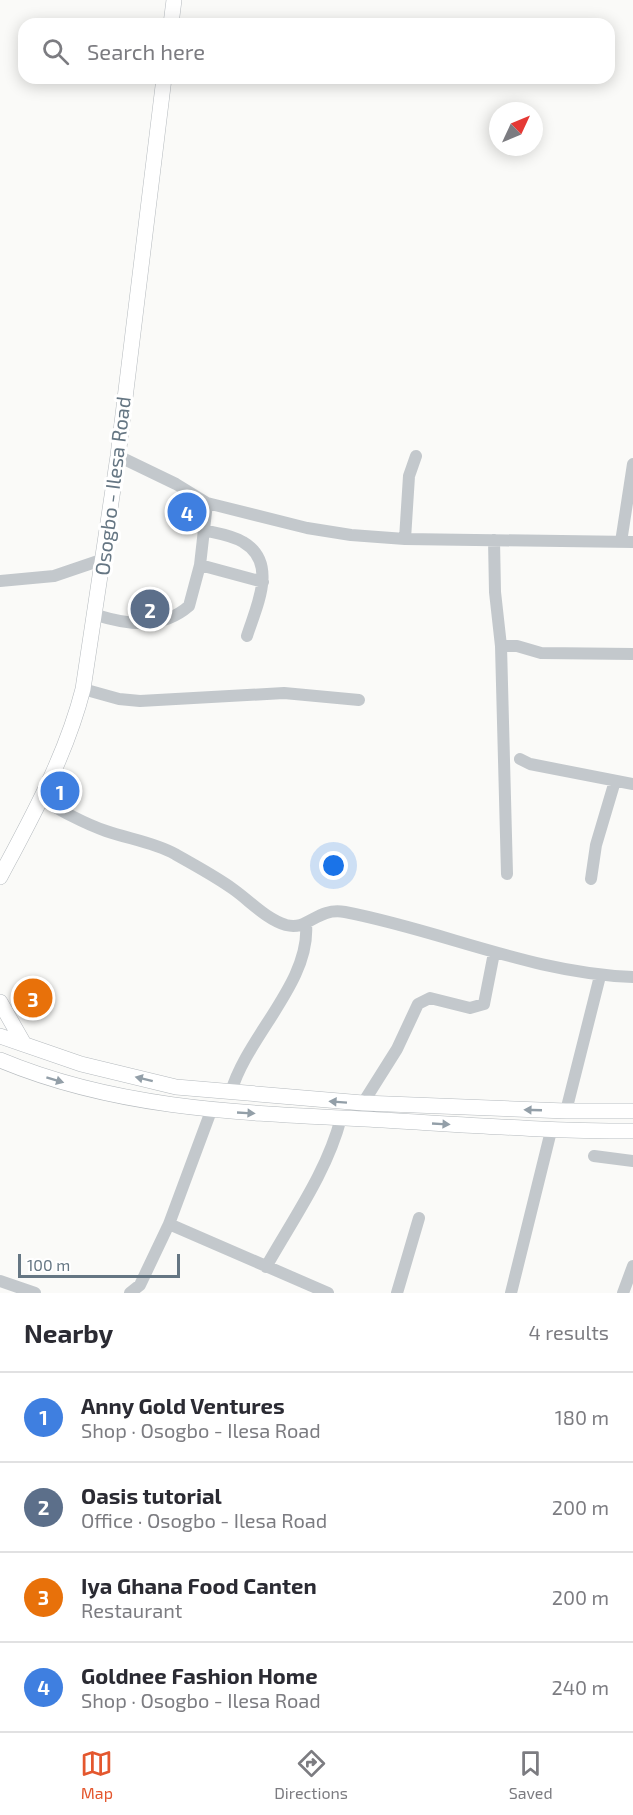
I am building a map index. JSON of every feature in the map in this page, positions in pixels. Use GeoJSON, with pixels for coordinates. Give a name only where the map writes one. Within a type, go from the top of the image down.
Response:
{"type":"FeatureCollection","features":[{"type":"Feature","properties":{"kind":"main road"},"geometry":{"type":"LineString","coordinates":[[172,18],[174,0]]}},
{"type":"Feature","properties":{"kind":"main road","name":"Osogbo - Ilesa Road"},"geometry":{"type":"LineString","coordinates":[[0,877],[41,799],[77,711],[83,689],[96,615],[118,456],[164,84]]}},
{"type":"Feature","properties":{"kind":"main road"},"geometry":{"type":"LineString","coordinates":[[0,1002],[24,1044]]}},
{"type":"Feature","properties":{"kind":"main road"},"geometry":{"type":"LineString","coordinates":[[0,1036],[81,1064],[176,1086],[363,1103],[566,1111],[633,1111]]}},
{"type":"Feature","properties":{"kind":"main road"},"geometry":{"type":"LineString","coordinates":[[0,1060],[27,1071],[92,1091],[149,1103],[211,1111],[551,1131],[633,1131]]}},
{"type":"Feature","properties":{"kind":"main road"},"geometry":{"type":"LineString","coordinates":[[0,1071],[27,1071]]}},
{"type":"Feature","properties":{"kind":"street"},"geometry":{"type":"LineString","coordinates":[[118,456],[176,484],[207,503],[307,528],[351,535],[405,539],[627,542],[633,464]]}},
{"type":"Feature","properties":{"kind":"street"},"geometry":{"type":"LineString","coordinates":[[405,539],[409,476],[416,456]]}},
{"type":"Feature","properties":{"kind":"street"},"geometry":{"type":"LineString","coordinates":[[96,615],[131,625],[161,622],[189,606],[200,565],[207,503]]}},
{"type":"Feature","properties":{"kind":"street"},"geometry":{"type":"LineString","coordinates":[[203,530],[245,543],[259,559],[263,582],[247,636]]}},
{"type":"Feature","properties":{"kind":"street"},"geometry":{"type":"LineString","coordinates":[[494,540],[495,592],[501,646],[507,874]]}},
{"type":"Feature","properties":{"kind":"street"},"geometry":{"type":"LineString","coordinates":[[0,581],[54,576],[104,560]]}},
{"type":"Feature","properties":{"kind":"street"},"geometry":{"type":"LineString","coordinates":[[200,565],[263,582]]}},
{"type":"Feature","properties":{"kind":"street"},"geometry":{"type":"LineString","coordinates":[[501,646],[517,646],[541,653],[633,654]]}},
{"type":"Feature","properties":{"kind":"street"},"geometry":{"type":"LineString","coordinates":[[83,689],[118,699],[140,701],[284,693],[359,700]]}},
{"type":"Feature","properties":{"kind":"street"},"geometry":{"type":"LineString","coordinates":[[520,759],[530,764],[633,784]]}},
{"type":"Feature","properties":{"kind":"street"},"geometry":{"type":"LineString","coordinates":[[591,879],[596,845],[615,781]]}},
{"type":"Feature","properties":{"kind":"street"},"geometry":{"type":"LineString","coordinates":[[41,799],[104,831],[153,844],[174,854],[232,888],[285,924],[306,924],[321,913],[344,912],[400,925],[539,965],[600,976],[633,977]]}},
{"type":"Feature","properties":{"kind":"street"},"geometry":{"type":"LineString","coordinates":[[231,1092],[238,1069],[300,966],[306,946],[306,924]]}},
{"type":"Feature","properties":{"kind":"street"},"geometry":{"type":"LineString","coordinates":[[363,1103],[397,1049],[418,1004],[430,998],[470,1008],[484,1004],[494,953]]}},
{"type":"Feature","properties":{"kind":"street"},"geometry":{"type":"LineString","coordinates":[[566,1111],[600,976]]}},
{"type":"Feature","properties":{"kind":"street"},"geometry":{"type":"LineString","coordinates":[[130,1293],[140,1285],[169,1224],[201,1144],[211,1111]]}},
{"type":"Feature","properties":{"kind":"street"},"geometry":{"type":"LineString","coordinates":[[266,1267],[319,1174],[333,1143],[340,1118]]}},
{"type":"Feature","properties":{"kind":"street"},"geometry":{"type":"LineString","coordinates":[[511,1293],[551,1131]]}},
{"type":"Feature","properties":{"kind":"street"},"geometry":{"type":"LineString","coordinates":[[594,1156],[633,1161]]}},
{"type":"Feature","properties":{"kind":"street"},"geometry":{"type":"LineString","coordinates":[[397,1293],[419,1218]]}},
{"type":"Feature","properties":{"kind":"street"},"geometry":{"type":"LineString","coordinates":[[169,1224],[328,1293]]}},
{"type":"Feature","properties":{"kind":"street"},"geometry":{"type":"LineString","coordinates":[[623,1293],[633,1266]]}},
{"type":"Feature","properties":{"kind":"street"},"geometry":{"type":"LineString","coordinates":[[0,1281],[35,1293]]}},
{"type":"Feature","properties":{"kind":"place","name":"Goldnee Fashion Home"},"geometry":{"type":"Point","coordinates":[187,512]}},
{"type":"Feature","properties":{"kind":"place","name":"Oasis tutorial"},"geometry":{"type":"Point","coordinates":[150,609]}},
{"type":"Feature","properties":{"kind":"place","name":"Anny Gold Ventures"},"geometry":{"type":"Point","coordinates":[60,791]}},
{"type":"Feature","properties":{"kind":"place","name":"Iya Ghana Food Canten"},"geometry":{"type":"Point","coordinates":[33,998]}}]}
